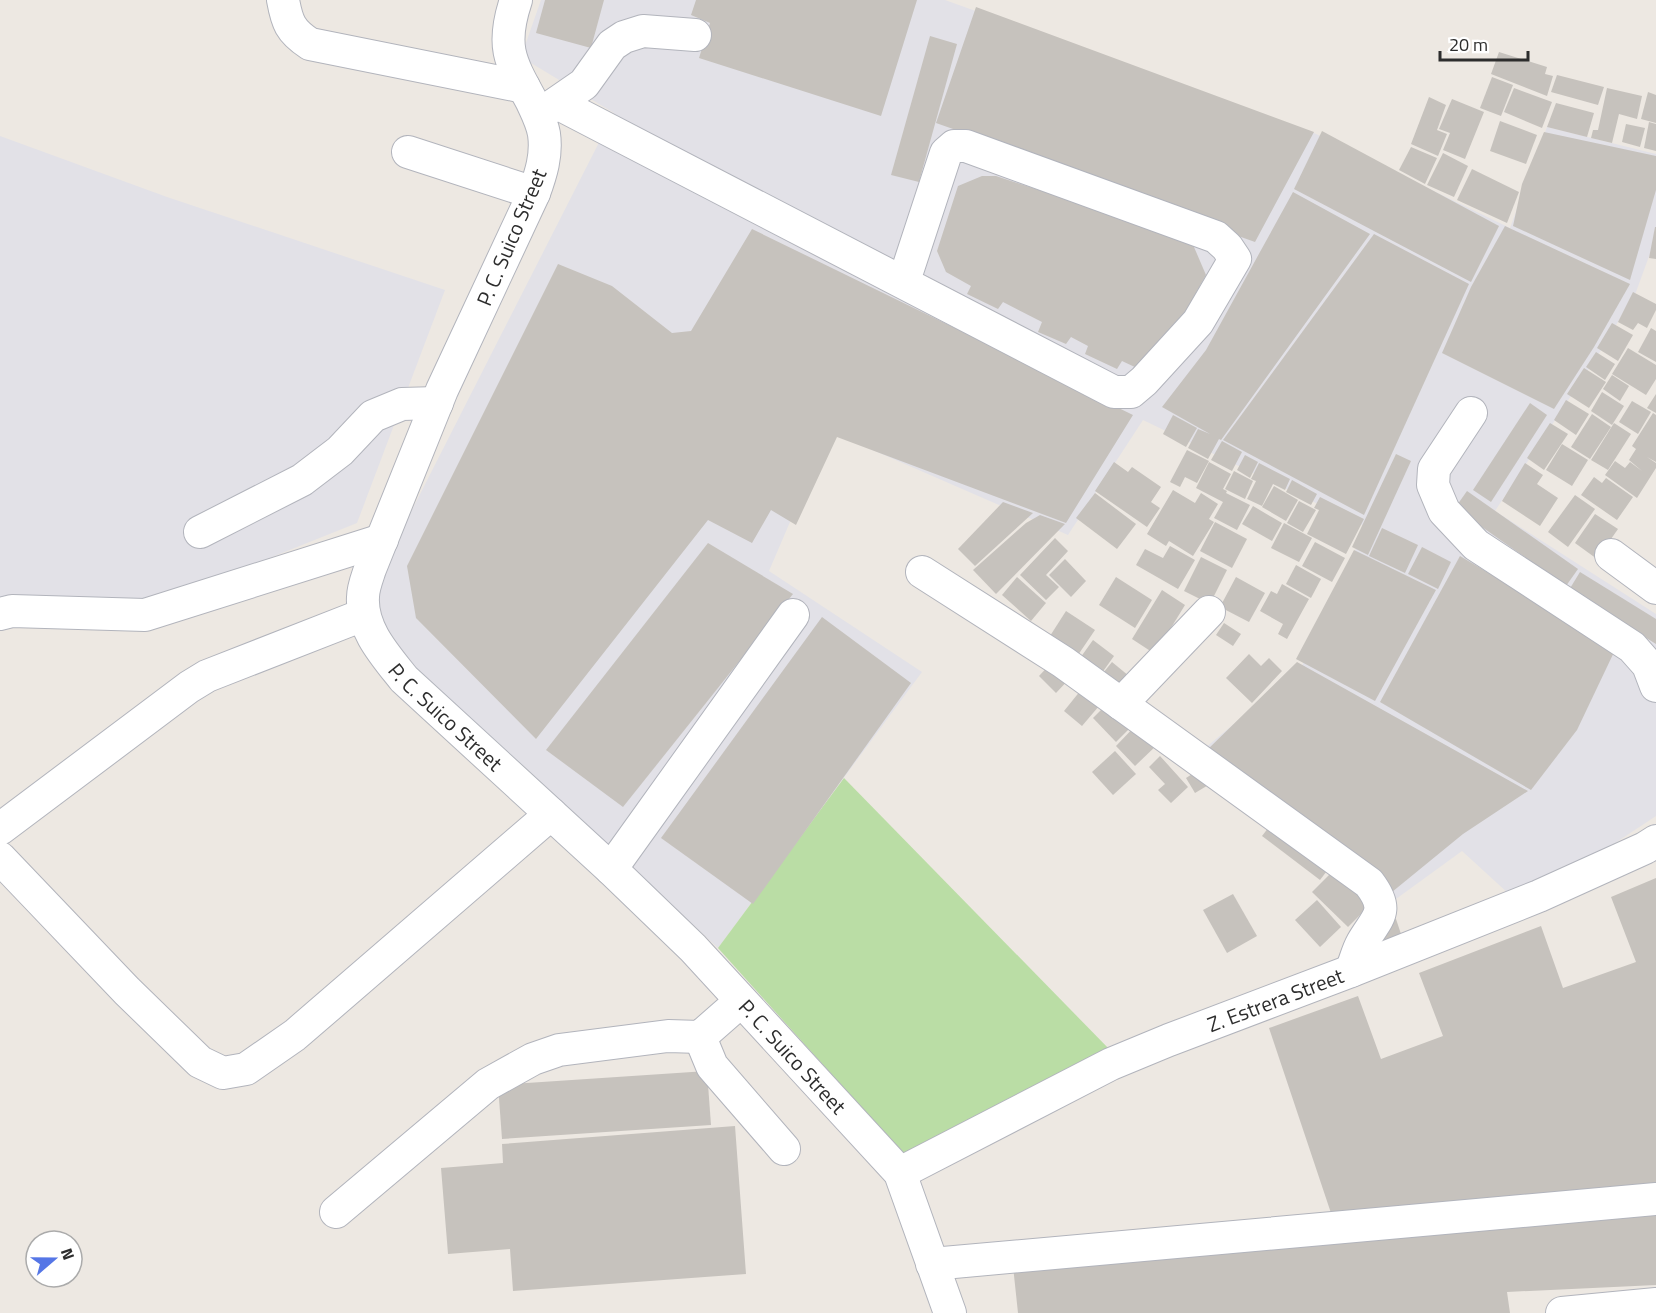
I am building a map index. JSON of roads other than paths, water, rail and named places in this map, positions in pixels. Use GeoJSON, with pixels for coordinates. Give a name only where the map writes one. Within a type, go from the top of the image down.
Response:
{"type":"FeatureCollection","features":[{"type":"Feature","properties":{"kind":"street"},"geometry":{"type":"LineString","coordinates":[[283,0],[287,23],[299,37],[310,44],[524,87]]}},
{"type":"Feature","properties":{"kind":"street","name":"P. C. Suico Street"},"geometry":{"type":"LineString","coordinates":[[516,0],[508,22],[508,52],[524,87],[548,109],[544,135],[544,165],[534,193],[437,403],[370,569],[363,594],[363,615],[384,654],[405,679],[693,948],[900,1173],[950,1313]]}},
{"type":"Feature","properties":{"kind":"street"},"geometry":{"type":"LineString","coordinates":[[695,35],[643,31],[624,38],[612,45],[584,84],[548,109],[904,281],[1113,392],[1131,392],[1198,322],[1234,259],[1227,247],[1216,237],[966,146],[954,146],[946,153],[904,281]]}},
{"type":"Feature","properties":{"kind":"street"},"geometry":{"type":"LineString","coordinates":[[408,152],[534,193]]}},
{"type":"Feature","properties":{"kind":"street"},"geometry":{"type":"LineString","coordinates":[[200,532],[302,480],[340,451],[374,416],[402,404],[437,403]]}},
{"type":"Feature","properties":{"kind":"street"},"geometry":{"type":"LineString","coordinates":[[1471,413],[1434,469],[1433,485],[1444,511],[1476,545],[1632,647],[1648,665],[1656,686]]}},
{"type":"Feature","properties":{"kind":"street"},"geometry":{"type":"LineString","coordinates":[[0,614],[12,611],[146,615],[382,540]]}},
{"type":"Feature","properties":{"kind":"street"},"geometry":{"type":"LineString","coordinates":[[1611,555],[1656,588]]}},
{"type":"Feature","properties":{"kind":"street"},"geometry":{"type":"LineString","coordinates":[[922,572],[1063,662],[1369,883],[1380,897],[1380,916],[1361,945],[1351,971]]}},
{"type":"Feature","properties":{"kind":"street"},"geometry":{"type":"LineString","coordinates":[[1121,704],[1209,612]]}},
{"type":"Feature","properties":{"kind":"street"},"geometry":{"type":"LineString","coordinates":[[0,829],[189,687],[207,676],[363,615]]}},
{"type":"Feature","properties":{"kind":"street"},"geometry":{"type":"LineString","coordinates":[[611,869],[793,615]]}},
{"type":"Feature","properties":{"kind":"street"},"geometry":{"type":"LineString","coordinates":[[0,858],[127,991],[200,1062],[223,1073],[246,1069],[295,1035],[551,814]]}},
{"type":"Feature","properties":{"kind":"street","name":"Z. Estrera Street"},"geometry":{"type":"LineString","coordinates":[[900,1173],[1111,1064],[1539,896],[1656,841]]}},
{"type":"Feature","properties":{"kind":"street"},"geometry":{"type":"LineString","coordinates":[[336,1212],[488,1084],[533,1059],[559,1050],[668,1036],[700,1036],[741,1001]]}},
{"type":"Feature","properties":{"kind":"street"},"geometry":{"type":"LineString","coordinates":[[700,1036],[712,1066],[784,1149]]}},
{"type":"Feature","properties":{"kind":"street"},"geometry":{"type":"LineString","coordinates":[[932,1264],[1656,1199]]}},
{"type":"Feature","properties":{"kind":"street"},"geometry":{"type":"LineString","coordinates":[[1562,1313],[1656,1304]]}}]}
